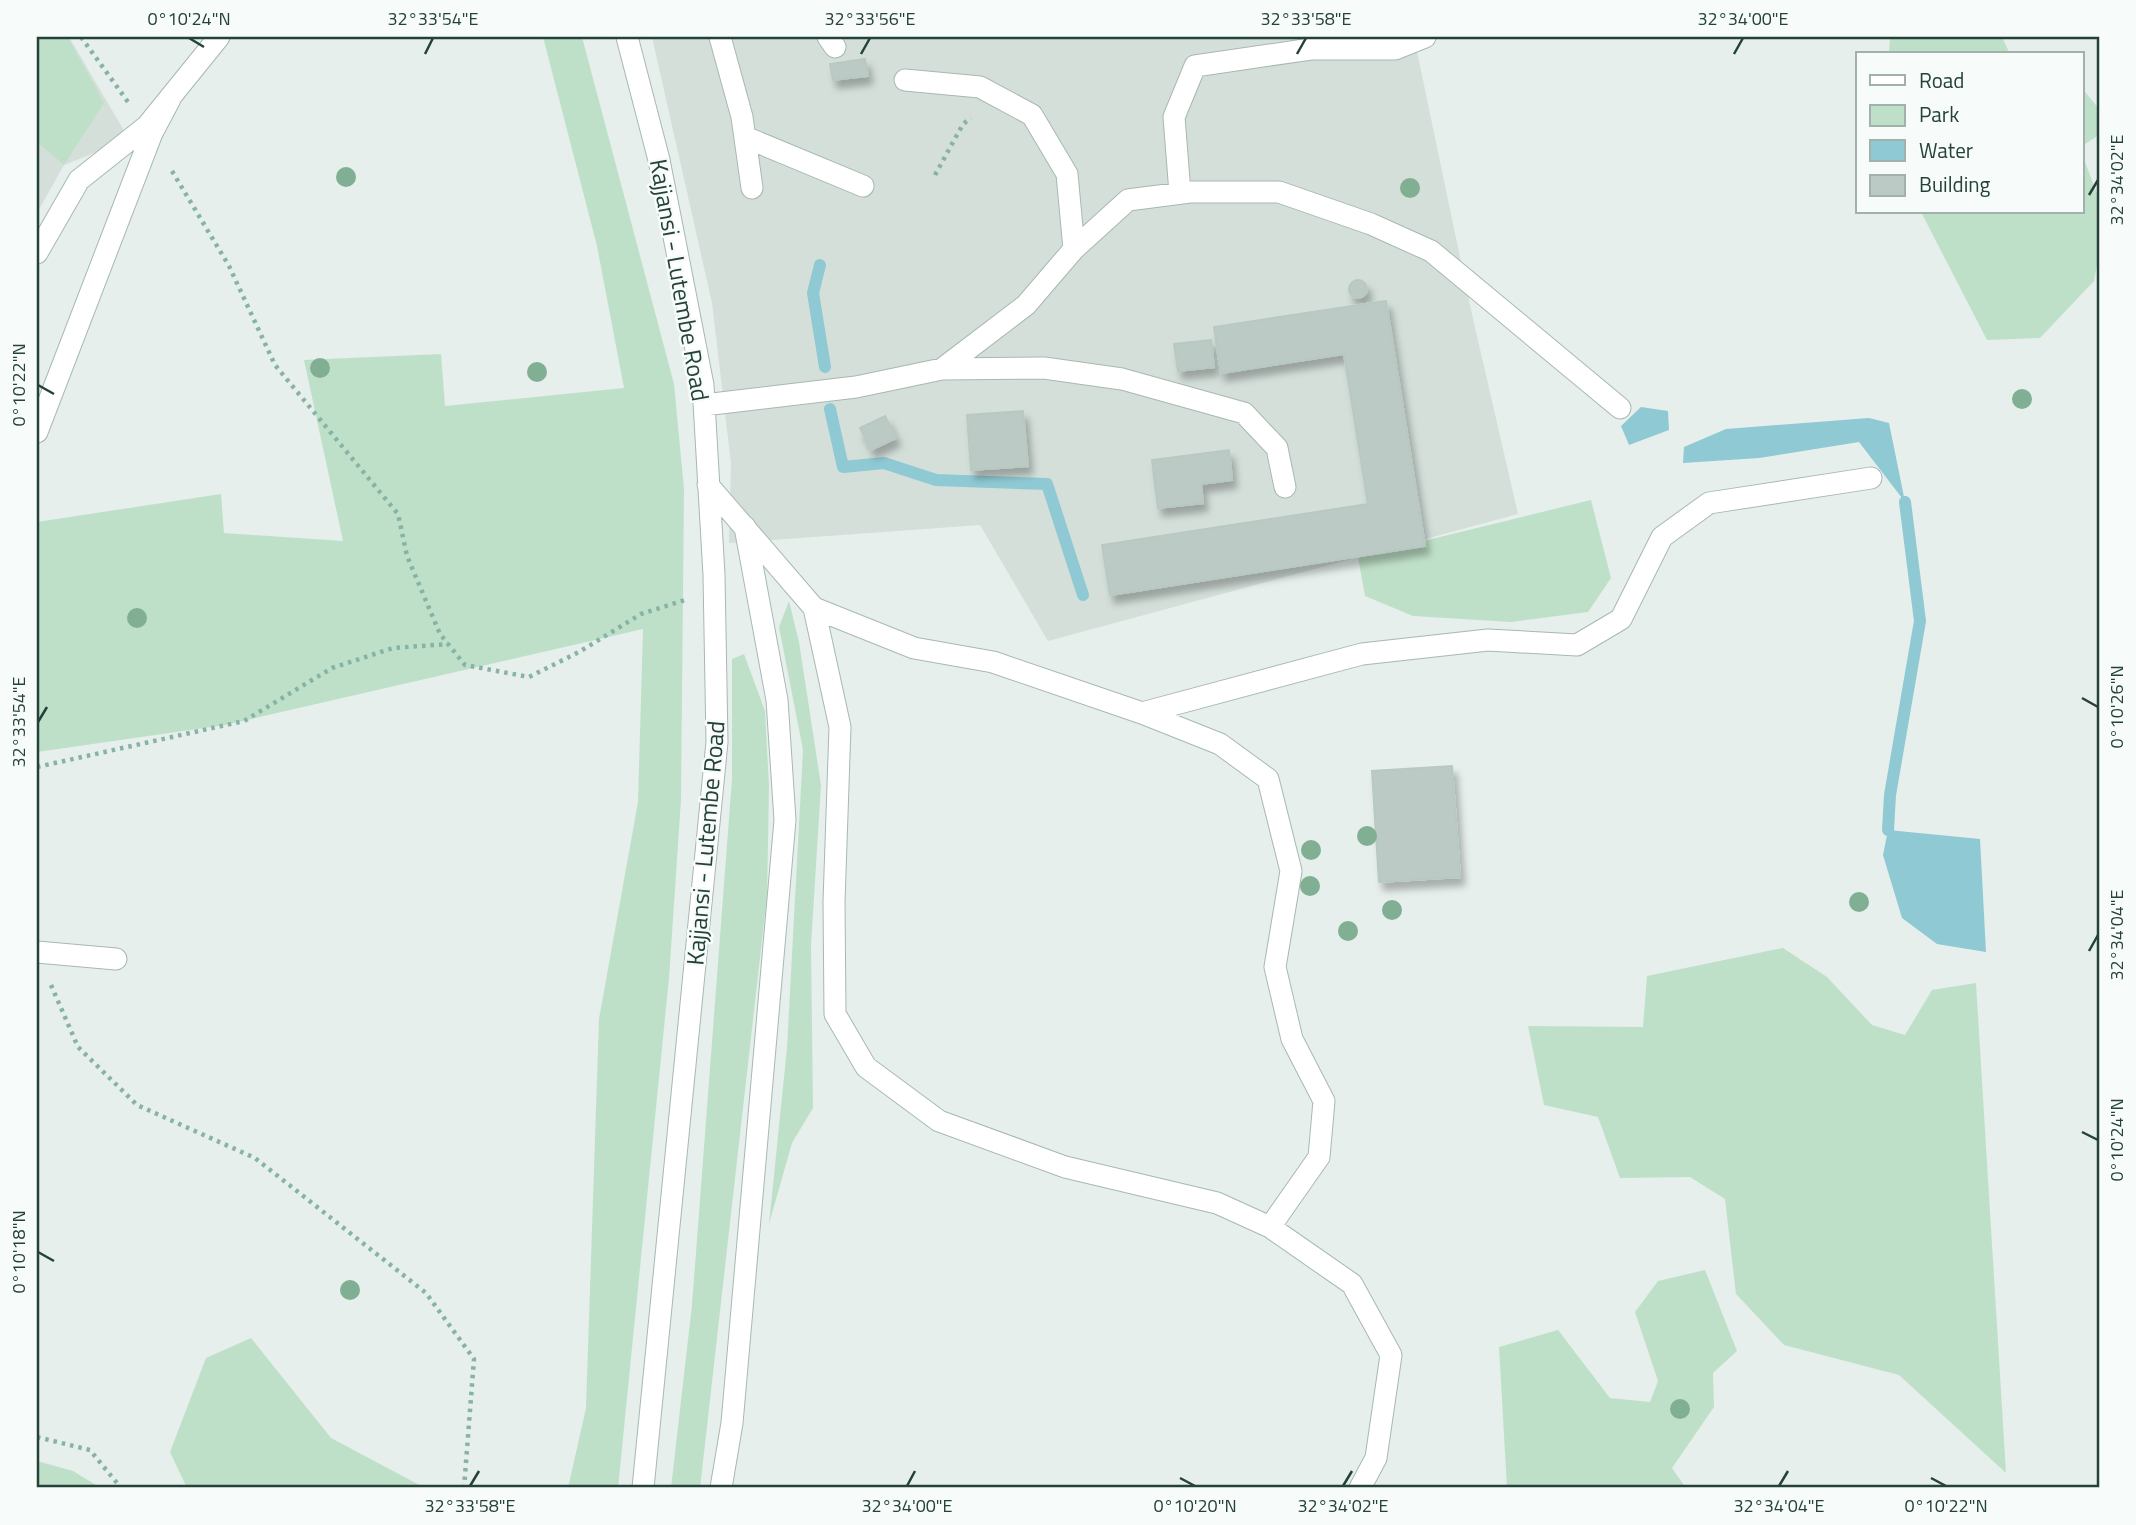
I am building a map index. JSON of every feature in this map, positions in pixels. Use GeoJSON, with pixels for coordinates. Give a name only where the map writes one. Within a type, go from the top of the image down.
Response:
{"type":"FeatureCollection","features":[{"type":"Feature","properties":{"kind":"street"},"geometry":{"type":"LineString","coordinates":[[37,432],[150,130],[170,99],[219,37]]}},
{"type":"Feature","properties":{"kind":"street","name":"Kajjansi - Lutembe Road"},"geometry":{"type":"LineString","coordinates":[[627,37],[659,160],[702,384],[717,742],[643,1488]]}},
{"type":"Feature","properties":{"kind":"street"},"geometry":{"type":"LineString","coordinates":[[720,37],[745,137],[751,188]]}},
{"type":"Feature","properties":{"kind":"street"},"geometry":{"type":"LineString","coordinates":[[1180,193],[1174,117],[1195,66],[1311,49],[1395,49],[1425,37]]}},
{"type":"Feature","properties":{"kind":"street"},"geometry":{"type":"LineString","coordinates":[[905,80],[980,87],[1032,115],[1067,174],[1074,249]]}},
{"type":"Feature","properties":{"kind":"street"},"geometry":{"type":"LineString","coordinates":[[37,253],[79,180],[150,130]]}},
{"type":"Feature","properties":{"kind":"street"},"geometry":{"type":"LineString","coordinates":[[745,137],[863,186]]}},
{"type":"Feature","properties":{"kind":"street"},"geometry":{"type":"LineString","coordinates":[[942,369],[1026,305],[1074,249],[1128,201],[1180,193],[1279,192],[1371,224],[1431,251],[1620,408]]}},
{"type":"Feature","properties":{"kind":"street"},"geometry":{"type":"LineString","coordinates":[[704,405],[856,387],[942,369],[1044,368],[1122,379],[1244,413],[1277,448],[1285,487]]}},
{"type":"Feature","properties":{"kind":"street"},"geometry":{"type":"LineString","coordinates":[[1142,713],[1362,654],[1488,640],[1577,645],[1621,619],[1661,537],[1709,503],[1871,478]]}},
{"type":"Feature","properties":{"kind":"street"},"geometry":{"type":"LineString","coordinates":[[708,485],[745,524],[814,608],[840,727],[834,902],[835,1014],[866,1067],[939,1121],[1065,1167],[1217,1203],[1270,1227],[1352,1284],[1391,1355],[1376,1458],[1360,1488]]}},
{"type":"Feature","properties":{"kind":"street"},"geometry":{"type":"LineString","coordinates":[[721,1488],[732,1423],[785,821],[777,700],[745,524]]}},
{"type":"Feature","properties":{"kind":"street"},"geometry":{"type":"LineString","coordinates":[[814,608],[914,649],[993,662],[1142,713],[1220,744],[1268,779],[1291,871],[1275,967],[1292,1039],[1324,1101],[1319,1157],[1270,1227]]}},
{"type":"Feature","properties":{"kind":"street"},"geometry":{"type":"LineString","coordinates":[[37,952],[116,959]]}},
{"type":"Feature","properties":{"kind":"path"},"geometry":{"type":"LineString","coordinates":[[81,37],[150,130],[229,266],[275,365],[398,514],[407,556],[440,634],[465,665],[529,677],[579,652],[641,614],[681,599],[713,606]]}},
{"type":"Feature","properties":{"kind":"path"},"geometry":{"type":"LineString","coordinates":[[935,175],[963,124],[1001,98]]}},
{"type":"Feature","properties":{"kind":"path"},"geometry":{"type":"LineString","coordinates":[[37,767],[244,721],[332,668],[393,648],[448,644]]}},
{"type":"Feature","properties":{"kind":"path"},"geometry":{"type":"LineString","coordinates":[[37,952],[78,1047],[136,1105],[255,1158],[426,1293],[474,1359],[464,1488]]}},
{"type":"Feature","properties":{"kind":"path"},"geometry":{"type":"LineString","coordinates":[[37,1437],[90,1450],[121,1488]]}},
{"type":"Feature","properties":{"kind":"shaded area"},"geometry":{"type":"Polygon","coordinates":[[[37,37],[69,37],[129,139],[64,165],[37,213],[37,37]]]}},
{"type":"Feature","properties":{"kind":"shaded area"},"geometry":{"type":"Polygon","coordinates":[[[652,37],[1414,37],[1471,310],[1518,514],[1048,641],[980,525],[729,543],[731,464],[712,303],[652,37]]]}},
{"type":"Feature","properties":{"kind":"green space"},"geometry":{"type":"Polygon","coordinates":[[[37,37],[68,37],[104,103],[64,165],[37,142],[37,37]]]}},
{"type":"Feature","properties":{"kind":"green space"},"geometry":{"type":"Polygon","coordinates":[[[543,37],[582,37],[674,384],[684,489],[681,800],[669,978],[618,1488],[568,1488],[586,1408],[599,1019],[638,802],[643,629],[225,725],[37,752],[37,522],[221,494],[224,533],[343,541],[304,360],[441,354],[445,406],[624,388],[597,246],[543,37]]]}},
{"type":"Feature","properties":{"kind":"green space"},"geometry":{"type":"Polygon","coordinates":[[[1890,37],[2002,37],[2009,52],[1889,52],[1890,37]]]}},
{"type":"Feature","properties":{"kind":"green space"},"geometry":{"type":"Polygon","coordinates":[[[2084,90],[2099,109],[2099,135],[2084,145],[2084,90]]]}},
{"type":"Feature","properties":{"kind":"green space"},"geometry":{"type":"Polygon","coordinates":[[[2084,159],[2099,199],[2099,254],[2094,281],[2040,338],[1987,340],[1922,214],[2084,214],[2084,159]]]}},
{"type":"Feature","properties":{"kind":"green space"},"geometry":{"type":"Polygon","coordinates":[[[1591,500],[1611,578],[1588,612],[1511,622],[1413,616],[1365,596],[1358,557],[1591,500]]]}},
{"type":"Feature","properties":{"kind":"green space"},"geometry":{"type":"Polygon","coordinates":[[[789,601],[799,642],[821,785],[811,945],[813,1108],[792,1143],[769,1224],[787,1048],[803,750],[779,627],[789,601]]]}},
{"type":"Feature","properties":{"kind":"green space"},"geometry":{"type":"Polygon","coordinates":[[[744,654],[765,711],[769,786],[767,896],[700,1488],[671,1488],[692,1305],[732,779],[732,659],[744,654]]]}},
{"type":"Feature","properties":{"kind":"green space"},"geometry":{"type":"Polygon","coordinates":[[[1783,948],[1827,977],[1872,1025],[1905,1035],[1932,990],[1976,983],[2006,1473],[1899,1375],[1784,1345],[1736,1294],[1725,1199],[1690,1177],[1620,1178],[1598,1117],[1544,1105],[1528,1026],[1643,1027],[1647,976],[1783,948]]]}},
{"type":"Feature","properties":{"kind":"green space"},"geometry":{"type":"Polygon","coordinates":[[[1705,1270],[1737,1351],[1713,1373],[1714,1407],[1672,1468],[1686,1488],[1507,1488],[1499,1347],[1558,1330],[1610,1398],[1650,1402],[1658,1381],[1635,1312],[1658,1281],[1705,1270]]]}},
{"type":"Feature","properties":{"kind":"green space"},"geometry":{"type":"Polygon","coordinates":[[[251,1338],[331,1438],[425,1488],[187,1488],[170,1452],[206,1358],[251,1338]]]}},
{"type":"Feature","properties":{"kind":"green space"},"geometry":{"type":"Polygon","coordinates":[[[37,1461],[73,1471],[101,1488],[37,1488],[37,1461]]]}},
{"type":"Feature","properties":{"kind":"water"},"geometry":{"type":"Polygon","coordinates":[[[1641,407],[1668,411],[1669,430],[1629,445],[1621,426],[1641,407]]]}},
{"type":"Feature","properties":{"kind":"water"},"geometry":{"type":"Polygon","coordinates":[[[1869,418],[1889,423],[1905,502],[1859,442],[1759,458],[1683,463],[1684,447],[1726,429],[1869,418]]]}},
{"type":"Feature","properties":{"kind":"water"},"geometry":{"type":"Polygon","coordinates":[[[1888,830],[1980,839],[1986,952],[1937,944],[1902,918],[1883,855],[1888,830]]]}},
{"type":"Feature","properties":{"kind":"building"},"geometry":{"type":"Polygon","coordinates":[[[865,59],[868,76],[833,80],[830,64],[865,59]]]}},
{"type":"Feature","properties":{"kind":"building"},"geometry":{"type":"Polygon","coordinates":[[[1358,280],[1364,283],[1367,289],[1364,295],[1358,298],[1352,295],[1349,289],[1352,283],[1358,280]]]}},
{"type":"Feature","properties":{"kind":"building"},"geometry":{"type":"Polygon","coordinates":[[[1386,301],[1425,546],[1110,595],[1102,545],[1368,504],[1344,354],[1221,373],[1214,327],[1386,301]]]}},
{"type":"Feature","properties":{"kind":"building"},"geometry":{"type":"Polygon","coordinates":[[[1211,340],[1214,367],[1178,371],[1174,344],[1211,340]]]}},
{"type":"Feature","properties":{"kind":"building"},"geometry":{"type":"Polygon","coordinates":[[[1023,411],[1028,466],[971,470],[967,415],[1023,411]]]}},
{"type":"Feature","properties":{"kind":"building"},"geometry":{"type":"Polygon","coordinates":[[[885,416],[896,438],[871,450],[860,428],[885,416]]]}},
{"type":"Feature","properties":{"kind":"building"},"geometry":{"type":"Polygon","coordinates":[[[1229,450],[1232,480],[1201,484],[1203,503],[1158,508],[1152,460],[1229,450]]]}},
{"type":"Feature","properties":{"kind":"building"},"geometry":{"type":"Polygon","coordinates":[[[1452,766],[1460,877],[1379,882],[1372,771],[1452,766]]]}},
{"type":"Feature","properties":{"kind":"waterway"},"geometry":{"type":"LineString","coordinates":[[820,265],[813,293],[825,367]]}},
{"type":"Feature","properties":{"kind":"waterway"},"geometry":{"type":"LineString","coordinates":[[830,409],[843,467],[884,463],[936,480],[1047,484],[1083,595]]}},
{"type":"Feature","properties":{"kind":"waterway"},"geometry":{"type":"LineString","coordinates":[[1888,830],[1890,795],[1920,621],[1905,502]]}}]}
